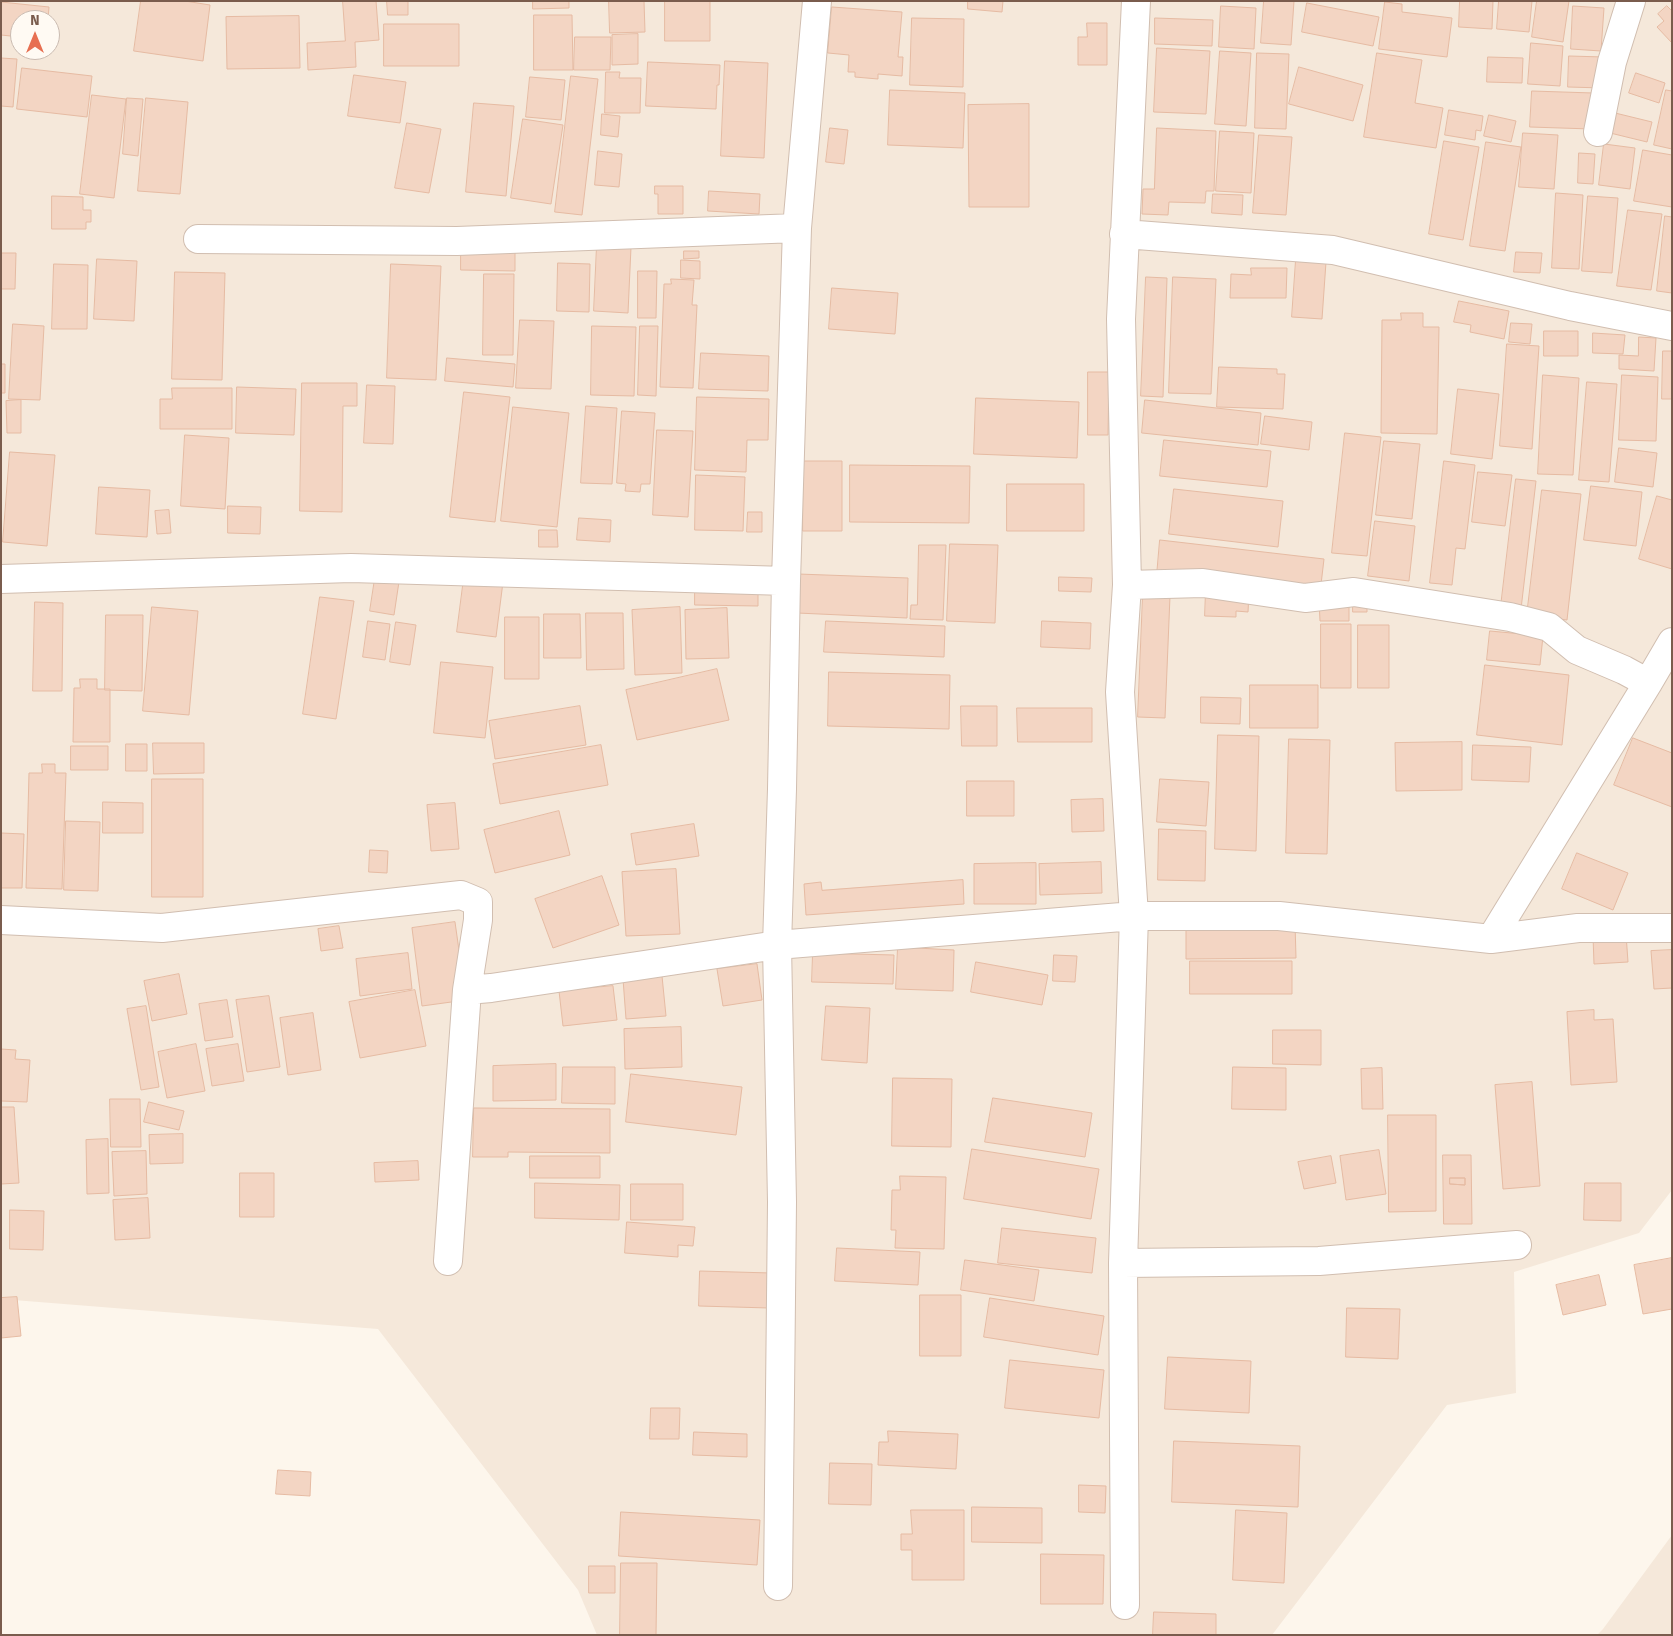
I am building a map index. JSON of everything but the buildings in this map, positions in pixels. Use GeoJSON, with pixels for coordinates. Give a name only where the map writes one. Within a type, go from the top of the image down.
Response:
{"type":"FeatureCollection","features":[{"type":"Feature","properties":{"kind":"street"},"geometry":{"type":"LineString","coordinates":[[778,1586],[782,1202],[777,945],[786,581],[798,228],[817,1]]}},
{"type":"Feature","properties":{"kind":"street"},"geometry":{"type":"LineString","coordinates":[[1125,1605],[1123,1262],[1134,916],[1120,692],[1127,584],[1121,318],[1136,1]]}},
{"type":"Feature","properties":{"kind":"street"},"geometry":{"type":"LineString","coordinates":[[1598,132],[1612,62],[1630,1]]}},
{"type":"Feature","properties":{"kind":"street"},"geometry":{"type":"LineString","coordinates":[[198,239],[457,241],[798,228]]}},
{"type":"Feature","properties":{"kind":"street"},"geometry":{"type":"LineString","coordinates":[[1124,234],[1333,250],[1570,306],[1672,326]]}},
{"type":"Feature","properties":{"kind":"street"},"geometry":{"type":"LineString","coordinates":[[1,579],[351,568],[786,581]]}},
{"type":"Feature","properties":{"kind":"street"},"geometry":{"type":"LineString","coordinates":[[1127,584],[1203,583],[1305,598],[1354,592],[1510,617],[1549,627],[1577,650],[1624,670],[1648,683]]}},
{"type":"Feature","properties":{"kind":"street"},"geometry":{"type":"LineString","coordinates":[[1491,939],[1672,642]]}},
{"type":"Feature","properties":{"kind":"street"},"geometry":{"type":"LineString","coordinates":[[1,920],[162,928],[461,895],[478,902],[478,920],[467,990],[448,1261]]}},
{"type":"Feature","properties":{"kind":"street"},"geometry":{"type":"LineString","coordinates":[[467,990],[777,945],[1134,916],[1279,916],[1491,939],[1578,928],[1672,928]]}},
{"type":"Feature","properties":{"kind":"street"},"geometry":{"type":"LineString","coordinates":[[1123,1262],[1319,1261],[1517,1245]]}},
{"type":"Feature","properties":{"kind":"shaded area"},"geometry":{"type":"Polygon","coordinates":[[[1,1],[1672,1],[1672,1190],[1639,1233],[1514,1272],[1516,1393],[1447,1405],[1272,1635],[597,1635],[578,1590],[378,1329],[1,1299],[1,1]]]}},
{"type":"Feature","properties":{"kind":"shaded area"},"geometry":{"type":"Polygon","coordinates":[[[1672,1535],[1672,1635],[1597,1635],[1603,1629],[1672,1535]]]}}]}
